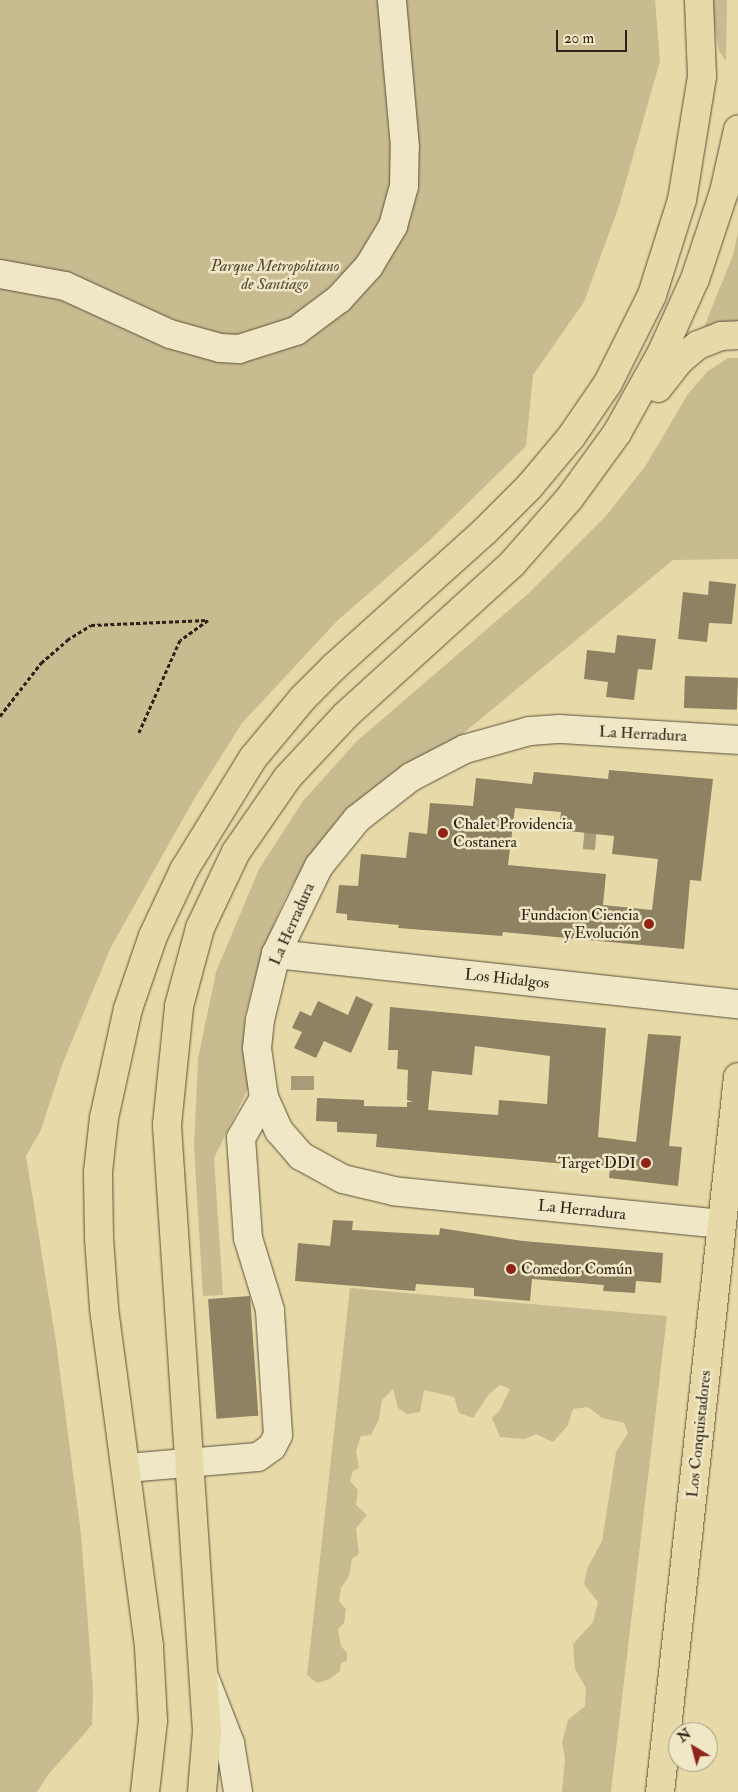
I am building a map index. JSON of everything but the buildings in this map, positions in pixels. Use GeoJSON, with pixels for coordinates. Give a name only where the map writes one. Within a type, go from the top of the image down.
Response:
{"type":"FeatureCollection","features":[{"type":"Feature","properties":{"kind":"main road"},"geometry":{"type":"LineString","coordinates":[[146,1792],[152,1752],[153,1694],[127,1468],[101,1276],[98,1172],[104,1118],[119,1043],[153,936],[203,836],[273,732],[335,666],[524,492],[566,444],[608,383],[655,287],[682,200],[702,76],[699,0]]}},
{"type":"Feature","properties":{"kind":"main road"},"geometry":{"type":"LineString","coordinates":[[590,472],[633,407],[680,316],[711,237],[738,130]]}},
{"type":"Feature","properties":{"kind":"main road"},"geometry":{"type":"LineString","coordinates":[[202,1792],[207,1731],[188,1464],[168,1125],[179,1006],[200,928],[236,852],[288,777],[346,714],[495,581],[618,442],[684,356],[708,340],[738,335]]}},
{"type":"Feature","properties":{"kind":"main road","name":"Los Conquistadores"},"geometry":{"type":"LineString","coordinates":[[660,1792],[722,1224],[733,1172],[738,1077]]}},
{"type":"Feature","properties":{"kind":"street"},"geometry":{"type":"LineString","coordinates":[[0,274],[66,286],[170,334],[220,348],[239,350],[296,330],[345,292],[369,266],[393,226],[404,186],[405,147],[392,0]]}},
{"type":"Feature","properties":{"kind":"street","name":"La Herradura"},"geometry":{"type":"LineString","coordinates":[[722,1224],[394,1191],[361,1185],[326,1171],[301,1156],[279,1132],[264,1098],[257,1048],[260,1020],[276,954],[302,897],[337,840],[378,801],[439,761],[506,736],[560,729],[738,740]]}},
{"type":"Feature","properties":{"kind":"street","name":"Los Hidalgos"},"geometry":{"type":"LineString","coordinates":[[276,954],[738,1004]]}},
{"type":"Feature","properties":{"kind":"street"},"geometry":{"type":"LineString","coordinates":[[127,1468],[258,1457],[272,1447],[278,1435],[270,1310],[248,1238],[241,1138],[264,1098]]}},
{"type":"Feature","properties":{"kind":"street"},"geometry":{"type":"LineString","coordinates":[[204,1679],[230,1743],[238,1792]]}},
{"type":"Feature","properties":{"kind":"path"},"geometry":{"type":"LineString","coordinates":[[0,716],[41,663],[67,640],[91,625],[208,620],[180,640],[139,732]]}},
{"type":"Feature","properties":{"kind":"green space","name":"Parque Metropolitano de Santiago"},"geometry":{"type":"Polygon","coordinates":[[[0,0],[655,0],[660,61],[619,206],[584,302],[533,375],[526,446],[429,541],[338,620],[242,723],[193,801],[111,947],[62,1065],[41,1130],[26,1156],[56,1342],[81,1534],[93,1690],[92,1725],[48,1775],[37,1792],[0,1792],[0,0]]]}},
{"type":"Feature","properties":{"kind":"green space"},"geometry":{"type":"Polygon","coordinates":[[[710,0],[727,0],[726,61],[719,51],[710,0]]]}},
{"type":"Feature","properties":{"kind":"green space"},"geometry":{"type":"Polygon","coordinates":[[[738,232],[738,324],[704,327],[733,255],[738,232]]]}},
{"type":"Feature","properties":{"kind":"green space"},"geometry":{"type":"Polygon","coordinates":[[[728,358],[738,358],[738,559],[673,560],[460,736],[344,814],[310,856],[285,898],[264,947],[245,1015],[244,1065],[249,1087],[214,1158],[223,1295],[203,1296],[194,1147],[198,1059],[216,972],[259,869],[303,801],[357,741],[529,593],[606,516],[646,465],[688,394],[708,371],[728,358]]]}},
{"type":"Feature","properties":{"kind":"green space"},"geometry":{"type":"Polygon","coordinates":[[[350,1288],[667,1316],[611,1792],[562,1792],[565,1759],[562,1742],[568,1720],[585,1706],[586,1688],[575,1669],[573,1644],[593,1622],[598,1602],[584,1584],[587,1569],[602,1541],[616,1452],[628,1433],[624,1423],[602,1418],[588,1407],[573,1409],[568,1425],[553,1442],[536,1434],[525,1439],[500,1437],[492,1418],[500,1410],[510,1389],[500,1385],[489,1394],[473,1418],[459,1413],[454,1397],[424,1390],[420,1412],[407,1414],[398,1408],[393,1389],[382,1400],[379,1419],[371,1435],[361,1436],[356,1451],[359,1468],[353,1471],[350,1481],[358,1490],[356,1505],[367,1515],[356,1528],[359,1554],[352,1559],[349,1576],[341,1588],[339,1601],[346,1609],[344,1623],[338,1629],[341,1646],[347,1653],[347,1661],[341,1663],[340,1671],[330,1679],[317,1683],[307,1675],[350,1288]]]}},
{"type":"Feature","properties":{"kind":"shaded area"},"geometry":{"type":"Polygon","coordinates":[[[585,825],[597,826],[595,850],[583,849],[585,825]]]}},
{"type":"Feature","properties":{"kind":"shaded area"},"geometry":{"type":"Polygon","coordinates":[[[291,1076],[314,1076],[314,1090],[291,1090],[291,1076]]]}},
{"type":"Feature","properties":{"kind":"place","name":"Chalet Providencia Costanera"},"geometry":{"type":"Point","coordinates":[443,833]}},
{"type":"Feature","properties":{"kind":"place","name":"Fundacion Ciencia y Evolución"},"geometry":{"type":"Point","coordinates":[649,924]}},
{"type":"Feature","properties":{"kind":"place","name":"Target DDI"},"geometry":{"type":"Point","coordinates":[646,1163]}},
{"type":"Feature","properties":{"kind":"place","name":"Comedor Común"},"geometry":{"type":"Point","coordinates":[511,1269]}}]}
